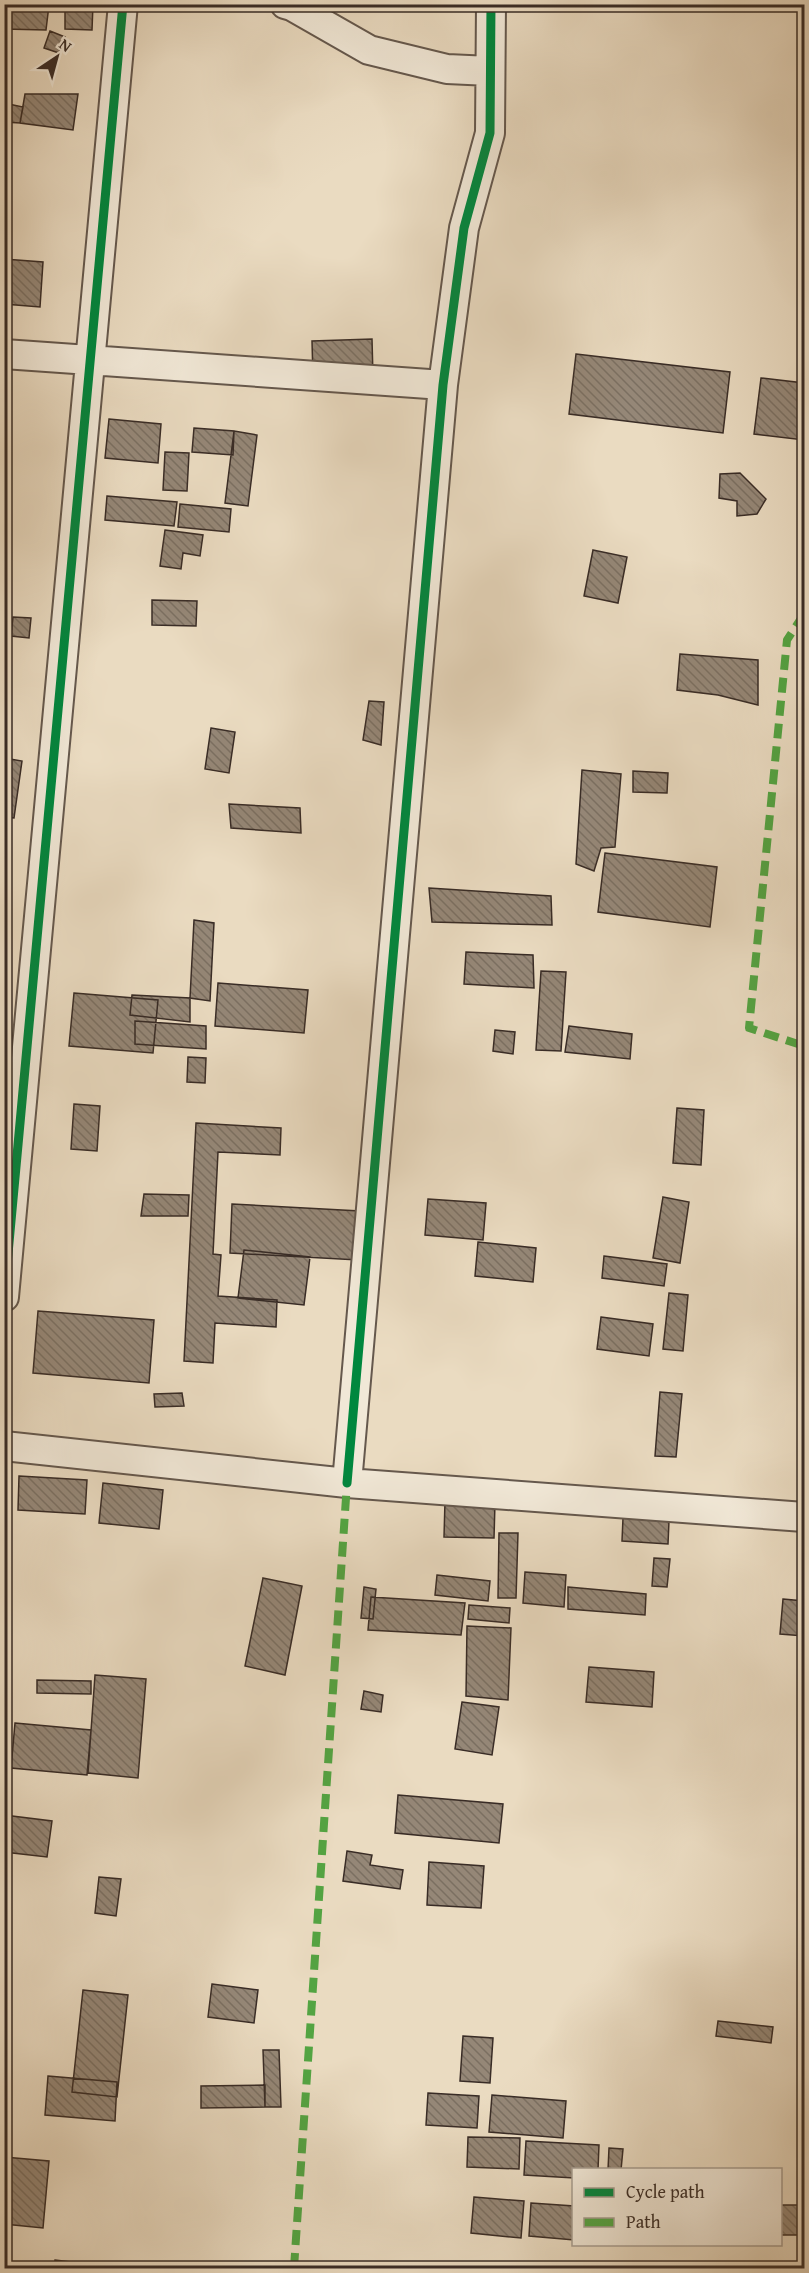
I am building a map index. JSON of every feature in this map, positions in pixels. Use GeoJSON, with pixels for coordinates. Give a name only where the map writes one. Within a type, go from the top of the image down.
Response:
{"type":"FeatureCollection","features":[{"type":"Feature","properties":{"kind":"street"},"geometry":{"type":"LineString","coordinates":[[4,1297],[123,4]]}},
{"type":"Feature","properties":{"kind":"street"},"geometry":{"type":"LineString","coordinates":[[285,4],[369,50],[447,69],[490,71]]}},
{"type":"Feature","properties":{"kind":"street"},"geometry":{"type":"LineString","coordinates":[[347,1483],[443,385],[464,228],[490,133],[491,4]]}},
{"type":"Feature","properties":{"kind":"street"},"geometry":{"type":"LineString","coordinates":[[4,354],[443,385]]}},
{"type":"Feature","properties":{"kind":"street"},"geometry":{"type":"LineString","coordinates":[[4,1446],[347,1483],[804,1517]]}},
{"type":"Feature","properties":{"kind":"building"},"geometry":{"type":"Polygon","coordinates":[[[4,4],[49,5],[46,30],[4,29],[4,4]]]}},
{"type":"Feature","properties":{"kind":"building"},"geometry":{"type":"Polygon","coordinates":[[[65,4],[93,4],[92,30],[65,29],[65,4]]]}},
{"type":"Feature","properties":{"kind":"building"},"geometry":{"type":"Polygon","coordinates":[[[50,31],[65,37],[59,53],[44,48],[50,31]]]}},
{"type":"Feature","properties":{"kind":"building"},"geometry":{"type":"Polygon","coordinates":[[[25,94],[78,94],[73,130],[20,123],[25,94]]]}},
{"type":"Feature","properties":{"kind":"building"},"geometry":{"type":"Polygon","coordinates":[[[4,103],[23,107],[20,123],[4,122],[4,103]]]}},
{"type":"Feature","properties":{"kind":"building"},"geometry":{"type":"Polygon","coordinates":[[[4,259],[43,262],[40,307],[4,304],[4,259]]]}},
{"type":"Feature","properties":{"kind":"building"},"geometry":{"type":"Polygon","coordinates":[[[372,339],[373,377],[313,378],[312,341],[372,339]]]}},
{"type":"Feature","properties":{"kind":"building"},"geometry":{"type":"Polygon","coordinates":[[[576,354],[730,372],[723,433],[569,414],[576,354]]]}},
{"type":"Feature","properties":{"kind":"building"},"geometry":{"type":"Polygon","coordinates":[[[761,378],[804,383],[804,440],[754,434],[761,378]]]}},
{"type":"Feature","properties":{"kind":"building"},"geometry":{"type":"Polygon","coordinates":[[[109,419],[161,424],[158,463],[105,458],[109,419]]]}},
{"type":"Feature","properties":{"kind":"building"},"geometry":{"type":"Polygon","coordinates":[[[194,428],[234,431],[233,455],[192,452],[194,428]]]}},
{"type":"Feature","properties":{"kind":"building"},"geometry":{"type":"Polygon","coordinates":[[[234,431],[257,435],[248,506],[225,503],[234,431]]]}},
{"type":"Feature","properties":{"kind":"building"},"geometry":{"type":"Polygon","coordinates":[[[165,452],[189,453],[187,491],[163,490],[165,452]]]}},
{"type":"Feature","properties":{"kind":"building"},"geometry":{"type":"Polygon","coordinates":[[[740,473],[766,499],[757,514],[737,516],[737,501],[719,498],[720,474],[740,473]]]}},
{"type":"Feature","properties":{"kind":"building"},"geometry":{"type":"Polygon","coordinates":[[[107,496],[177,502],[174,526],[105,520],[107,496]]]}},
{"type":"Feature","properties":{"kind":"building"},"geometry":{"type":"Polygon","coordinates":[[[180,504],[231,509],[229,532],[178,527],[180,504]]]}},
{"type":"Feature","properties":{"kind":"building"},"geometry":{"type":"Polygon","coordinates":[[[165,530],[203,535],[200,556],[183,553],[181,569],[160,566],[165,530]]]}},
{"type":"Feature","properties":{"kind":"building"},"geometry":{"type":"Polygon","coordinates":[[[593,550],[627,557],[618,603],[584,596],[593,550]]]}},
{"type":"Feature","properties":{"kind":"building"},"geometry":{"type":"Polygon","coordinates":[[[152,600],[197,601],[196,626],[152,625],[152,600]]]}},
{"type":"Feature","properties":{"kind":"building"},"geometry":{"type":"Polygon","coordinates":[[[13,617],[31,618],[29,638],[11,636],[13,617]]]}},
{"type":"Feature","properties":{"kind":"building"},"geometry":{"type":"Polygon","coordinates":[[[680,654],[758,660],[758,705],[718,695],[677,690],[680,654]]]}},
{"type":"Feature","properties":{"kind":"building"},"geometry":{"type":"Polygon","coordinates":[[[369,701],[384,702],[381,745],[363,740],[369,701]]]}},
{"type":"Feature","properties":{"kind":"building"},"geometry":{"type":"Polygon","coordinates":[[[211,728],[235,732],[229,773],[205,769],[211,728]]]}},
{"type":"Feature","properties":{"kind":"building"},"geometry":{"type":"Polygon","coordinates":[[[10,759],[22,761],[14,818],[4,817],[4,796],[10,759]]]}},
{"type":"Feature","properties":{"kind":"building"},"geometry":{"type":"Polygon","coordinates":[[[582,770],[621,774],[615,847],[601,848],[594,871],[576,864],[582,770]]]}},
{"type":"Feature","properties":{"kind":"building"},"geometry":{"type":"Polygon","coordinates":[[[633,771],[668,773],[667,793],[633,792],[633,771]]]}},
{"type":"Feature","properties":{"kind":"building"},"geometry":{"type":"Polygon","coordinates":[[[229,804],[300,808],[301,833],[231,828],[229,804]]]}},
{"type":"Feature","properties":{"kind":"building"},"geometry":{"type":"Polygon","coordinates":[[[605,853],[717,867],[710,927],[598,912],[605,853]]]}},
{"type":"Feature","properties":{"kind":"building"},"geometry":{"type":"Polygon","coordinates":[[[429,888],[551,896],[552,925],[432,922],[429,888]]]}},
{"type":"Feature","properties":{"kind":"building"},"geometry":{"type":"Polygon","coordinates":[[[194,920],[214,923],[210,1001],[190,998],[194,920]]]}},
{"type":"Feature","properties":{"kind":"building"},"geometry":{"type":"Polygon","coordinates":[[[466,952],[533,955],[534,988],[464,984],[466,952]]]}},
{"type":"Feature","properties":{"kind":"building"},"geometry":{"type":"Polygon","coordinates":[[[541,971],[566,972],[561,1051],[536,1050],[541,971]]]}},
{"type":"Feature","properties":{"kind":"building"},"geometry":{"type":"Polygon","coordinates":[[[218,983],[308,990],[304,1033],[215,1026],[218,983]]]}},
{"type":"Feature","properties":{"kind":"building"},"geometry":{"type":"Polygon","coordinates":[[[74,993],[158,1000],[153,1053],[69,1046],[74,993]]]}},
{"type":"Feature","properties":{"kind":"building"},"geometry":{"type":"Polygon","coordinates":[[[132,995],[190,998],[190,1022],[130,1015],[132,995]]]}},
{"type":"Feature","properties":{"kind":"building"},"geometry":{"type":"Polygon","coordinates":[[[135,1021],[206,1026],[206,1049],[135,1044],[135,1021]]]}},
{"type":"Feature","properties":{"kind":"building"},"geometry":{"type":"Polygon","coordinates":[[[569,1026],[632,1034],[630,1059],[565,1052],[569,1026]]]}},
{"type":"Feature","properties":{"kind":"building"},"geometry":{"type":"Polygon","coordinates":[[[495,1030],[515,1032],[513,1054],[493,1051],[495,1030]]]}},
{"type":"Feature","properties":{"kind":"building"},"geometry":{"type":"Polygon","coordinates":[[[188,1057],[206,1058],[205,1083],[187,1082],[188,1057]]]}},
{"type":"Feature","properties":{"kind":"building"},"geometry":{"type":"Polygon","coordinates":[[[74,1104],[100,1106],[97,1151],[71,1149],[74,1104]]]}},
{"type":"Feature","properties":{"kind":"building"},"geometry":{"type":"Polygon","coordinates":[[[677,1108],[704,1110],[701,1165],[673,1163],[677,1108]]]}},
{"type":"Feature","properties":{"kind":"building"},"geometry":{"type":"Polygon","coordinates":[[[196,1123],[281,1128],[280,1155],[218,1152],[213,1254],[221,1255],[218,1296],[277,1300],[276,1327],[215,1323],[213,1363],[184,1361],[196,1123]]]}},
{"type":"Feature","properties":{"kind":"building"},"geometry":{"type":"Polygon","coordinates":[[[144,1194],[189,1195],[188,1216],[141,1216],[144,1194]]]}},
{"type":"Feature","properties":{"kind":"building"},"geometry":{"type":"Polygon","coordinates":[[[663,1197],[689,1202],[680,1263],[653,1258],[663,1197]]]}},
{"type":"Feature","properties":{"kind":"building"},"geometry":{"type":"Polygon","coordinates":[[[428,1199],[486,1203],[483,1240],[425,1235],[428,1199]]]}},
{"type":"Feature","properties":{"kind":"building"},"geometry":{"type":"Polygon","coordinates":[[[232,1204],[360,1211],[358,1260],[230,1253],[232,1204]]]}},
{"type":"Feature","properties":{"kind":"building"},"geometry":{"type":"Polygon","coordinates":[[[478,1242],[536,1248],[533,1282],[475,1276],[478,1242]]]}},
{"type":"Feature","properties":{"kind":"building"},"geometry":{"type":"Polygon","coordinates":[[[244,1250],[310,1257],[304,1305],[238,1298],[244,1250]]]}},
{"type":"Feature","properties":{"kind":"building"},"geometry":{"type":"Polygon","coordinates":[[[604,1256],[667,1264],[664,1286],[602,1278],[604,1256]]]}},
{"type":"Feature","properties":{"kind":"building"},"geometry":{"type":"Polygon","coordinates":[[[669,1293],[688,1295],[683,1351],[663,1349],[669,1293]]]}},
{"type":"Feature","properties":{"kind":"building"},"geometry":{"type":"Polygon","coordinates":[[[38,1311],[154,1320],[149,1383],[33,1373],[38,1311]]]}},
{"type":"Feature","properties":{"kind":"building"},"geometry":{"type":"Polygon","coordinates":[[[601,1317],[653,1324],[649,1356],[597,1349],[601,1317]]]}},
{"type":"Feature","properties":{"kind":"building"},"geometry":{"type":"Polygon","coordinates":[[[660,1392],[682,1394],[676,1457],[655,1456],[660,1392]]]}},
{"type":"Feature","properties":{"kind":"building"},"geometry":{"type":"Polygon","coordinates":[[[182,1393],[184,1406],[155,1407],[154,1394],[182,1393]]]}},
{"type":"Feature","properties":{"kind":"building"},"geometry":{"type":"Polygon","coordinates":[[[19,1476],[87,1480],[85,1514],[18,1510],[19,1476]]]}},
{"type":"Feature","properties":{"kind":"building"},"geometry":{"type":"Polygon","coordinates":[[[103,1483],[163,1490],[159,1529],[99,1523],[103,1483]]]}},
{"type":"Feature","properties":{"kind":"building"},"geometry":{"type":"Polygon","coordinates":[[[445,1501],[495,1503],[494,1538],[444,1537],[445,1501]]]}},
{"type":"Feature","properties":{"kind":"building"},"geometry":{"type":"Polygon","coordinates":[[[623,1518],[669,1521],[668,1544],[622,1541],[623,1518]]]}},
{"type":"Feature","properties":{"kind":"building"},"geometry":{"type":"Polygon","coordinates":[[[499,1533],[518,1533],[516,1598],[498,1598],[499,1533]]]}},
{"type":"Feature","properties":{"kind":"building"},"geometry":{"type":"Polygon","coordinates":[[[654,1558],[670,1559],[667,1587],[652,1586],[654,1558]]]}},
{"type":"Feature","properties":{"kind":"building"},"geometry":{"type":"Polygon","coordinates":[[[525,1572],[566,1575],[564,1607],[523,1603],[525,1572]]]}},
{"type":"Feature","properties":{"kind":"building"},"geometry":{"type":"Polygon","coordinates":[[[437,1575],[490,1581],[488,1601],[435,1595],[437,1575]]]}},
{"type":"Feature","properties":{"kind":"building"},"geometry":{"type":"Polygon","coordinates":[[[263,1578],[302,1586],[285,1675],[245,1666],[263,1578]]]}},
{"type":"Feature","properties":{"kind":"building"},"geometry":{"type":"Polygon","coordinates":[[[364,1587],[376,1589],[373,1619],[361,1618],[364,1587]]]}},
{"type":"Feature","properties":{"kind":"building"},"geometry":{"type":"Polygon","coordinates":[[[568,1587],[646,1594],[645,1615],[568,1609],[568,1587]]]}},
{"type":"Feature","properties":{"kind":"building"},"geometry":{"type":"Polygon","coordinates":[[[371,1597],[465,1603],[461,1635],[368,1630],[371,1597]]]}},
{"type":"Feature","properties":{"kind":"building"},"geometry":{"type":"Polygon","coordinates":[[[783,1599],[804,1601],[804,1636],[780,1634],[783,1599]]]}},
{"type":"Feature","properties":{"kind":"building"},"geometry":{"type":"Polygon","coordinates":[[[469,1605],[510,1608],[509,1623],[468,1619],[469,1605]]]}},
{"type":"Feature","properties":{"kind":"building"},"geometry":{"type":"Polygon","coordinates":[[[467,1626],[511,1628],[508,1700],[466,1696],[467,1626]]]}},
{"type":"Feature","properties":{"kind":"building"},"geometry":{"type":"Polygon","coordinates":[[[589,1667],[654,1672],[652,1707],[586,1702],[589,1667]]]}},
{"type":"Feature","properties":{"kind":"building"},"geometry":{"type":"Polygon","coordinates":[[[95,1675],[146,1679],[138,1778],[88,1773],[95,1675]]]}},
{"type":"Feature","properties":{"kind":"building"},"geometry":{"type":"Polygon","coordinates":[[[37,1680],[91,1681],[91,1694],[37,1693],[37,1680]]]}},
{"type":"Feature","properties":{"kind":"building"},"geometry":{"type":"Polygon","coordinates":[[[364,1691],[383,1695],[381,1712],[361,1709],[364,1691]]]}},
{"type":"Feature","properties":{"kind":"building"},"geometry":{"type":"Polygon","coordinates":[[[462,1702],[499,1707],[492,1755],[455,1749],[462,1702]]]}},
{"type":"Feature","properties":{"kind":"building"},"geometry":{"type":"Polygon","coordinates":[[[15,1723],[91,1730],[87,1775],[11,1768],[15,1723]]]}},
{"type":"Feature","properties":{"kind":"building"},"geometry":{"type":"Polygon","coordinates":[[[398,1795],[503,1804],[499,1843],[395,1833],[398,1795]]]}},
{"type":"Feature","properties":{"kind":"building"},"geometry":{"type":"Polygon","coordinates":[[[4,1815],[52,1821],[47,1857],[4,1852],[4,1815]]]}},
{"type":"Feature","properties":{"kind":"building"},"geometry":{"type":"Polygon","coordinates":[[[347,1851],[372,1855],[370,1865],[403,1870],[400,1889],[343,1881],[347,1851]]]}},
{"type":"Feature","properties":{"kind":"building"},"geometry":{"type":"Polygon","coordinates":[[[429,1862],[484,1866],[481,1908],[427,1905],[429,1862]]]}},
{"type":"Feature","properties":{"kind":"building"},"geometry":{"type":"Polygon","coordinates":[[[99,1877],[121,1879],[116,1916],[95,1913],[99,1877]]]}},
{"type":"Feature","properties":{"kind":"building"},"geometry":{"type":"Polygon","coordinates":[[[212,1984],[258,1990],[254,2023],[208,2017],[212,1984]]]}},
{"type":"Feature","properties":{"kind":"building"},"geometry":{"type":"Polygon","coordinates":[[[83,1990],[128,1995],[117,2097],[72,2092],[83,1990]]]}},
{"type":"Feature","properties":{"kind":"building"},"geometry":{"type":"Polygon","coordinates":[[[718,2021],[773,2027],[771,2043],[716,2036],[718,2021]]]}},
{"type":"Feature","properties":{"kind":"building"},"geometry":{"type":"Polygon","coordinates":[[[463,2036],[493,2038],[490,2083],[460,2081],[463,2036]]]}},
{"type":"Feature","properties":{"kind":"building"},"geometry":{"type":"Polygon","coordinates":[[[263,2050],[279,2050],[281,2107],[265,2107],[263,2050]]]}},
{"type":"Feature","properties":{"kind":"building"},"geometry":{"type":"Polygon","coordinates":[[[48,2076],[117,2082],[115,2121],[45,2115],[48,2076]]]}},
{"type":"Feature","properties":{"kind":"building"},"geometry":{"type":"Polygon","coordinates":[[[265,2085],[265,2107],[201,2108],[201,2086],[265,2085]]]}},
{"type":"Feature","properties":{"kind":"building"},"geometry":{"type":"Polygon","coordinates":[[[428,2093],[479,2096],[477,2128],[426,2125],[428,2093]]]}},
{"type":"Feature","properties":{"kind":"building"},"geometry":{"type":"Polygon","coordinates":[[[492,2095],[566,2101],[563,2138],[489,2132],[492,2095]]]}},
{"type":"Feature","properties":{"kind":"building"},"geometry":{"type":"Polygon","coordinates":[[[468,2137],[520,2138],[519,2169],[467,2167],[468,2137]]]}},
{"type":"Feature","properties":{"kind":"building"},"geometry":{"type":"Polygon","coordinates":[[[526,2141],[599,2145],[598,2168],[572,2168],[572,2178],[524,2175],[526,2141]]]}},
{"type":"Feature","properties":{"kind":"building"},"geometry":{"type":"Polygon","coordinates":[[[609,2148],[623,2149],[621,2168],[608,2168],[609,2148]]]}},
{"type":"Feature","properties":{"kind":"building"},"geometry":{"type":"Polygon","coordinates":[[[4,2157],[49,2161],[43,2228],[4,2224],[4,2157]]]}},
{"type":"Feature","properties":{"kind":"building"},"geometry":{"type":"Polygon","coordinates":[[[474,2197],[524,2201],[521,2238],[471,2233],[474,2197]]]}},
{"type":"Feature","properties":{"kind":"building"},"geometry":{"type":"Polygon","coordinates":[[[531,2203],[572,2206],[572,2240],[529,2236],[531,2203]]]}},
{"type":"Feature","properties":{"kind":"building"},"geometry":{"type":"Polygon","coordinates":[[[782,2205],[804,2205],[804,2235],[782,2235],[782,2205]]]}},
{"type":"Feature","properties":{"kind":"building"},"geometry":{"type":"Polygon","coordinates":[[[55,2260],[94,2265],[93,2268],[54,2268],[55,2260]]]}},
{"type":"Feature","properties":{"kind":"marked path"},"geometry":{"type":"LineString","coordinates":[[804,614],[787,640],[749,1028],[804,1046]]}},
{"type":"Feature","properties":{"kind":"marked path"},"geometry":{"type":"LineString","coordinates":[[294,2268],[347,1483]]}},
{"type":"Feature","properties":{"kind":"cycle path"},"geometry":{"type":"LineString","coordinates":[[4,1297],[123,4]]}},
{"type":"Feature","properties":{"kind":"cycle path"},"geometry":{"type":"LineString","coordinates":[[347,1483],[443,385],[464,228],[490,133],[491,4]]}}]}
